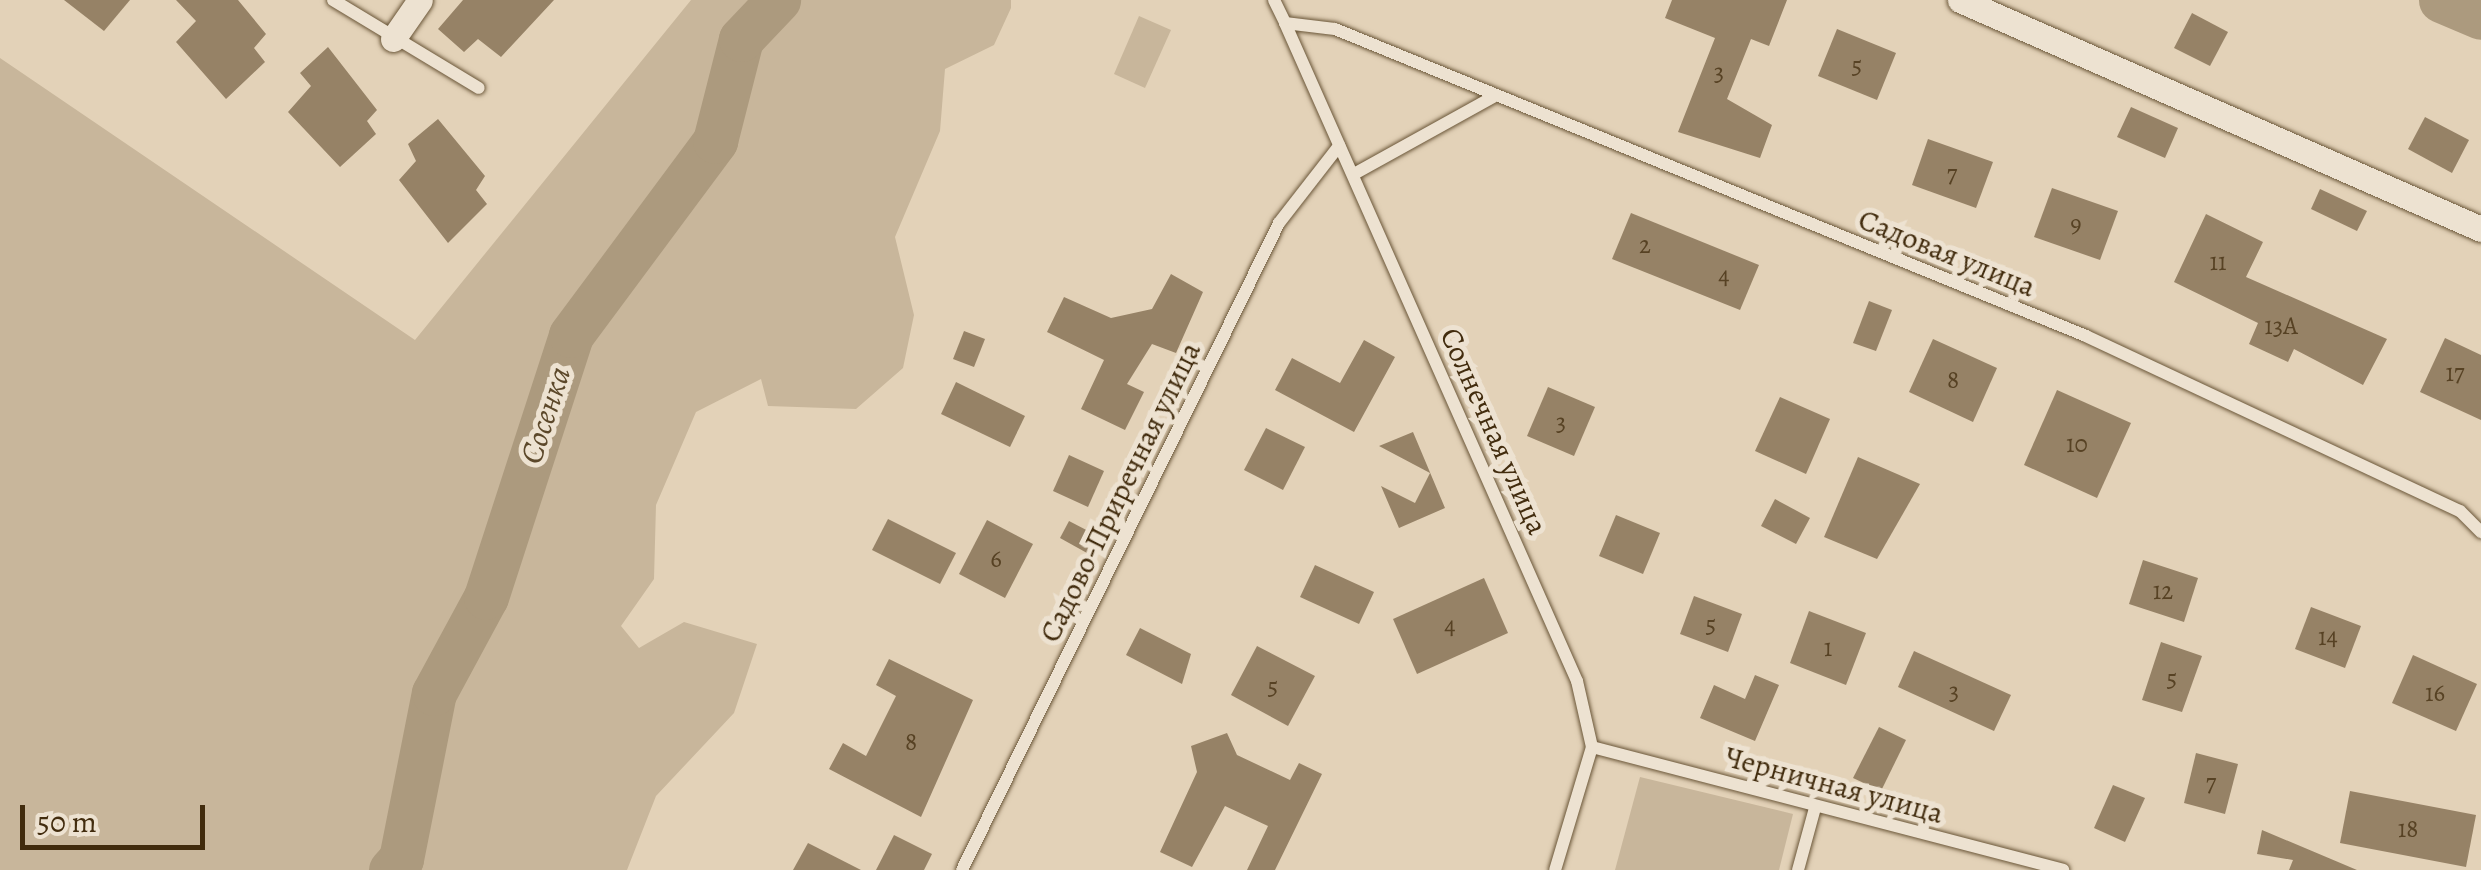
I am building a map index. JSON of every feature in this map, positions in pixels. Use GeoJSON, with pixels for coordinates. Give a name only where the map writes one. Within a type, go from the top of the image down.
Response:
{"type":"FeatureCollection","features":[{"type":"Feature","properties":{"kind":"street"},"geometry":{"type":"LineString","coordinates":[[393,39],[420,0]]}},
{"type":"Feature","properties":{"kind":"street"},"geometry":{"type":"LineString","coordinates":[[1960,0],[2481,229]]}},
{"type":"Feature","properties":{"kind":"lane"},"geometry":{"type":"LineString","coordinates":[[334,0],[479,88]]}},
{"type":"Feature","properties":{"kind":"lane","name":"Солнечная улица"},"geometry":{"type":"LineString","coordinates":[[1274,0],[1577,681],[1592,746],[1555,870]]}},
{"type":"Feature","properties":{"kind":"lane","name":"Садовая улица"},"geometry":{"type":"LineString","coordinates":[[1285,23],[1335,29],[1379,52],[2086,336],[2460,511],[2481,532]]}},
{"type":"Feature","properties":{"kind":"lane"},"geometry":{"type":"LineString","coordinates":[[1354,174],[1493,97]]}},
{"type":"Feature","properties":{"kind":"lane","name":"Садово-Приречная улица"},"geometry":{"type":"LineString","coordinates":[[962,870],[1279,223],[1339,146]]}},
{"type":"Feature","properties":{"kind":"lane","name":"Черничная улица"},"geometry":{"type":"LineString","coordinates":[[1592,746],[1815,808],[2063,870]]}},
{"type":"Feature","properties":{"kind":"lane"},"geometry":{"type":"LineString","coordinates":[[1798,870],[1815,808]]}},
{"type":"Feature","properties":{"kind":"shaded area"},"geometry":{"type":"Polygon","coordinates":[[[691,0],[1011,0],[1011,8],[994,45],[945,69],[940,131],[895,237],[914,315],[903,368],[856,409],[768,406],[761,379],[696,412],[656,505],[654,579],[621,626],[639,648],[684,622],[757,644],[734,713],[656,796],[627,870],[0,870],[0,58],[415,340],[691,0]]]}},
{"type":"Feature","properties":{"kind":"shaded area"},"geometry":{"type":"Polygon","coordinates":[[[1139,16],[1171,30],[1145,88],[1114,74],[1139,16]]]}},
{"type":"Feature","properties":{"kind":"shaded area"},"geometry":{"type":"Polygon","coordinates":[[[1640,777],[1793,814],[1779,870],[1615,870],[1640,777]]]}},
{"type":"Feature","properties":{"kind":"building"},"geometry":{"type":"Polygon","coordinates":[[[64,0],[130,0],[104,31],[64,0]]]}},
{"type":"Feature","properties":{"kind":"building"},"geometry":{"type":"Polygon","coordinates":[[[176,0],[238,0],[266,34],[254,48],[265,62],[226,99],[176,42],[196,21],[176,0]]]}},
{"type":"Feature","properties":{"kind":"building"},"geometry":{"type":"Polygon","coordinates":[[[463,0],[554,0],[501,57],[478,39],[464,52],[438,29],[463,0]]]}},
{"type":"Feature","properties":{"kind":"building"},"geometry":{"type":"Polygon","coordinates":[[[1672,0],[1787,0],[1769,46],[1751,39],[1727,99],[1772,125],[1760,158],[1678,132],[1715,38],[1665,18],[1672,0]]]}},
{"type":"Feature","properties":{"kind":"building"},"geometry":{"type":"Polygon","coordinates":[[[2192,13],[2228,32],[2210,66],[2174,48],[2192,13]]]}},
{"type":"Feature","properties":{"kind":"building"},"geometry":{"type":"Polygon","coordinates":[[[1837,29],[1896,53],[1877,100],[1818,76],[1837,29]]]}},
{"type":"Feature","properties":{"kind":"building"},"geometry":{"type":"Polygon","coordinates":[[[328,47],[377,110],[367,121],[376,134],[340,167],[288,112],[311,86],[300,73],[328,47]]]}},
{"type":"Feature","properties":{"kind":"building"},"geometry":{"type":"Polygon","coordinates":[[[2131,107],[2178,128],[2165,158],[2117,137],[2131,107]]]}},
{"type":"Feature","properties":{"kind":"building"},"geometry":{"type":"Polygon","coordinates":[[[2425,117],[2469,140],[2452,173],[2408,149],[2425,117]]]}},
{"type":"Feature","properties":{"kind":"building"},"geometry":{"type":"Polygon","coordinates":[[[438,119],[485,176],[476,190],[487,204],[448,243],[399,180],[416,161],[408,144],[438,119]]]}},
{"type":"Feature","properties":{"kind":"building"},"geometry":{"type":"Polygon","coordinates":[[[1928,139],[1993,162],[1976,208],[1912,185],[1928,139]]]}},
{"type":"Feature","properties":{"kind":"building"},"geometry":{"type":"Polygon","coordinates":[[[2052,188],[2118,211],[2100,260],[2034,237],[2052,188]]]}},
{"type":"Feature","properties":{"kind":"building"},"geometry":{"type":"Polygon","coordinates":[[[2320,189],[2367,211],[2357,231],[2311,209],[2320,189]]]}},
{"type":"Feature","properties":{"kind":"building"},"geometry":{"type":"Polygon","coordinates":[[[1631,213],[1759,265],[1740,310],[1612,259],[1631,213]]]}},
{"type":"Feature","properties":{"kind":"building"},"geometry":{"type":"Polygon","coordinates":[[[2206,214],[2263,242],[2246,277],[2387,339],[2363,385],[2294,349],[2288,362],[2249,344],[2258,323],[2174,282],[2206,214]]]}},
{"type":"Feature","properties":{"kind":"building"},"geometry":{"type":"Polygon","coordinates":[[[1171,274],[1203,292],[1176,353],[1152,344],[1127,384],[1144,392],[1125,430],[1081,409],[1104,360],[1047,332],[1064,297],[1111,318],[1152,309],[1171,274]]]}},
{"type":"Feature","properties":{"kind":"building"},"geometry":{"type":"Polygon","coordinates":[[[1869,301],[1892,310],[1876,351],[1853,343],[1869,301]]]}},
{"type":"Feature","properties":{"kind":"building"},"geometry":{"type":"Polygon","coordinates":[[[964,331],[985,339],[974,367],[953,359],[964,331]]]}},
{"type":"Feature","properties":{"kind":"building"},"geometry":{"type":"Polygon","coordinates":[[[2445,338],[2481,355],[2481,420],[2420,392],[2445,338]]]}},
{"type":"Feature","properties":{"kind":"building"},"geometry":{"type":"Polygon","coordinates":[[[1933,339],[1997,368],[1973,422],[1909,392],[1933,339]]]}},
{"type":"Feature","properties":{"kind":"building"},"geometry":{"type":"Polygon","coordinates":[[[1364,340],[1395,357],[1354,432],[1275,390],[1292,358],[1340,383],[1364,340]]]}},
{"type":"Feature","properties":{"kind":"building"},"geometry":{"type":"Polygon","coordinates":[[[956,382],[1025,416],[1010,447],[941,414],[956,382]]]}},
{"type":"Feature","properties":{"kind":"building"},"geometry":{"type":"Polygon","coordinates":[[[1548,387],[1595,407],[1574,456],[1527,436],[1548,387]]]}},
{"type":"Feature","properties":{"kind":"building"},"geometry":{"type":"Polygon","coordinates":[[[2057,390],[2131,423],[2097,498],[2024,465],[2057,390]]]}},
{"type":"Feature","properties":{"kind":"building"},"geometry":{"type":"Polygon","coordinates":[[[1780,397],[1830,419],[1806,474],[1755,451],[1780,397]]]}},
{"type":"Feature","properties":{"kind":"building"},"geometry":{"type":"Polygon","coordinates":[[[1266,428],[1305,447],[1283,490],[1244,470],[1266,428]]]}},
{"type":"Feature","properties":{"kind":"building"},"geometry":{"type":"Polygon","coordinates":[[[1413,432],[1445,508],[1399,528],[1381,486],[1415,503],[1430,473],[1379,446],[1413,432]]]}},
{"type":"Feature","properties":{"kind":"building"},"geometry":{"type":"Polygon","coordinates":[[[1069,455],[1104,471],[1088,507],[1053,491],[1069,455]]]}},
{"type":"Feature","properties":{"kind":"building"},"geometry":{"type":"Polygon","coordinates":[[[1858,457],[1920,484],[1877,559],[1824,537],[1858,457]]]}},
{"type":"Feature","properties":{"kind":"building"},"geometry":{"type":"Polygon","coordinates":[[[1775,499],[1810,518],[1796,544],[1761,526],[1775,499]]]}},
{"type":"Feature","properties":{"kind":"building"},"geometry":{"type":"Polygon","coordinates":[[[1616,515],[1660,533],[1643,574],[1599,556],[1616,515]]]}},
{"type":"Feature","properties":{"kind":"building"},"geometry":{"type":"Polygon","coordinates":[[[888,519],[956,553],[940,584],[872,550],[888,519]]]}},
{"type":"Feature","properties":{"kind":"building"},"geometry":{"type":"Polygon","coordinates":[[[987,520],[1033,544],[1005,598],[959,574],[987,520]]]}},
{"type":"Feature","properties":{"kind":"building"},"geometry":{"type":"Polygon","coordinates":[[[1069,521],[1096,535],[1087,553],[1060,538],[1069,521]]]}},
{"type":"Feature","properties":{"kind":"building"},"geometry":{"type":"Polygon","coordinates":[[[2143,560],[2198,578],[2184,622],[2129,604],[2143,560]]]}},
{"type":"Feature","properties":{"kind":"building"},"geometry":{"type":"Polygon","coordinates":[[[1315,565],[1374,592],[1359,624],[1300,597],[1315,565]]]}},
{"type":"Feature","properties":{"kind":"building"},"geometry":{"type":"Polygon","coordinates":[[[1484,578],[1508,633],[1417,674],[1393,619],[1484,578]]]}},
{"type":"Feature","properties":{"kind":"building"},"geometry":{"type":"Polygon","coordinates":[[[1694,596],[1742,614],[1728,652],[1680,634],[1694,596]]]}},
{"type":"Feature","properties":{"kind":"building"},"geometry":{"type":"Polygon","coordinates":[[[2311,607],[2361,626],[2345,668],[2295,649],[2311,607]]]}},
{"type":"Feature","properties":{"kind":"building"},"geometry":{"type":"Polygon","coordinates":[[[1809,611],[1866,633],[1846,685],[1790,663],[1809,611]]]}},
{"type":"Feature","properties":{"kind":"building"},"geometry":{"type":"Polygon","coordinates":[[[1140,628],[1191,654],[1182,684],[1126,655],[1140,628]]]}},
{"type":"Feature","properties":{"kind":"building"},"geometry":{"type":"Polygon","coordinates":[[[2161,642],[2202,656],[2182,712],[2142,700],[2161,642]]]}},
{"type":"Feature","properties":{"kind":"building"},"geometry":{"type":"Polygon","coordinates":[[[1257,646],[1315,676],[1288,726],[1231,695],[1257,646]]]}},
{"type":"Feature","properties":{"kind":"building"},"geometry":{"type":"Polygon","coordinates":[[[1914,651],[2011,695],[1994,731],[1898,687],[1914,651]]]}},
{"type":"Feature","properties":{"kind":"building"},"geometry":{"type":"Polygon","coordinates":[[[2413,655],[2477,684],[2456,731],[2392,703],[2413,655]]]}},
{"type":"Feature","properties":{"kind":"building"},"geometry":{"type":"Polygon","coordinates":[[[889,659],[973,700],[921,817],[829,769],[843,743],[866,756],[896,696],[876,685],[889,659]]]}},
{"type":"Feature","properties":{"kind":"building"},"geometry":{"type":"Polygon","coordinates":[[[1755,675],[1779,685],[1755,741],[1700,718],[1714,685],[1745,699],[1755,675]]]}},
{"type":"Feature","properties":{"kind":"building"},"geometry":{"type":"Polygon","coordinates":[[[1879,727],[1906,740],[1881,791],[1853,778],[1879,727]]]}},
{"type":"Feature","properties":{"kind":"building"},"geometry":{"type":"Polygon","coordinates":[[[1227,733],[1237,755],[1290,780],[1299,763],[1322,774],[1275,870],[1247,870],[1268,826],[1225,806],[1192,867],[1160,852],[1197,772],[1191,746],[1227,733]]]}},
{"type":"Feature","properties":{"kind":"building"},"geometry":{"type":"Polygon","coordinates":[[[2196,753],[2238,764],[2225,814],[2184,803],[2196,753]]]}},
{"type":"Feature","properties":{"kind":"building"},"geometry":{"type":"Polygon","coordinates":[[[2113,785],[2145,798],[2125,842],[2094,828],[2113,785]]]}},
{"type":"Feature","properties":{"kind":"building"},"geometry":{"type":"Polygon","coordinates":[[[2350,791],[2476,815],[2466,867],[2340,843],[2350,791]]]}},
{"type":"Feature","properties":{"kind":"building"},"geometry":{"type":"Polygon","coordinates":[[[2262,830],[2357,870],[2289,870],[2293,860],[2257,854],[2262,830]]]}},
{"type":"Feature","properties":{"kind":"building"},"geometry":{"type":"Polygon","coordinates":[[[894,835],[932,854],[924,870],[876,870],[894,835]]]}},
{"type":"Feature","properties":{"kind":"building"},"geometry":{"type":"Polygon","coordinates":[[[808,843],[861,870],[793,870],[808,843]]]}},
{"type":"Feature","properties":{"kind":"waterway","name":"Сосенка"},"geometry":{"type":"LineString","coordinates":[[391,870],[401,859],[434,693],[486,597],[571,335],[715,141],[741,39],[778,0]]}},
{"type":"Feature","properties":{"kind":"waterway"},"geometry":{"type":"LineString","coordinates":[[2441,0],[2481,17]]}}]}
